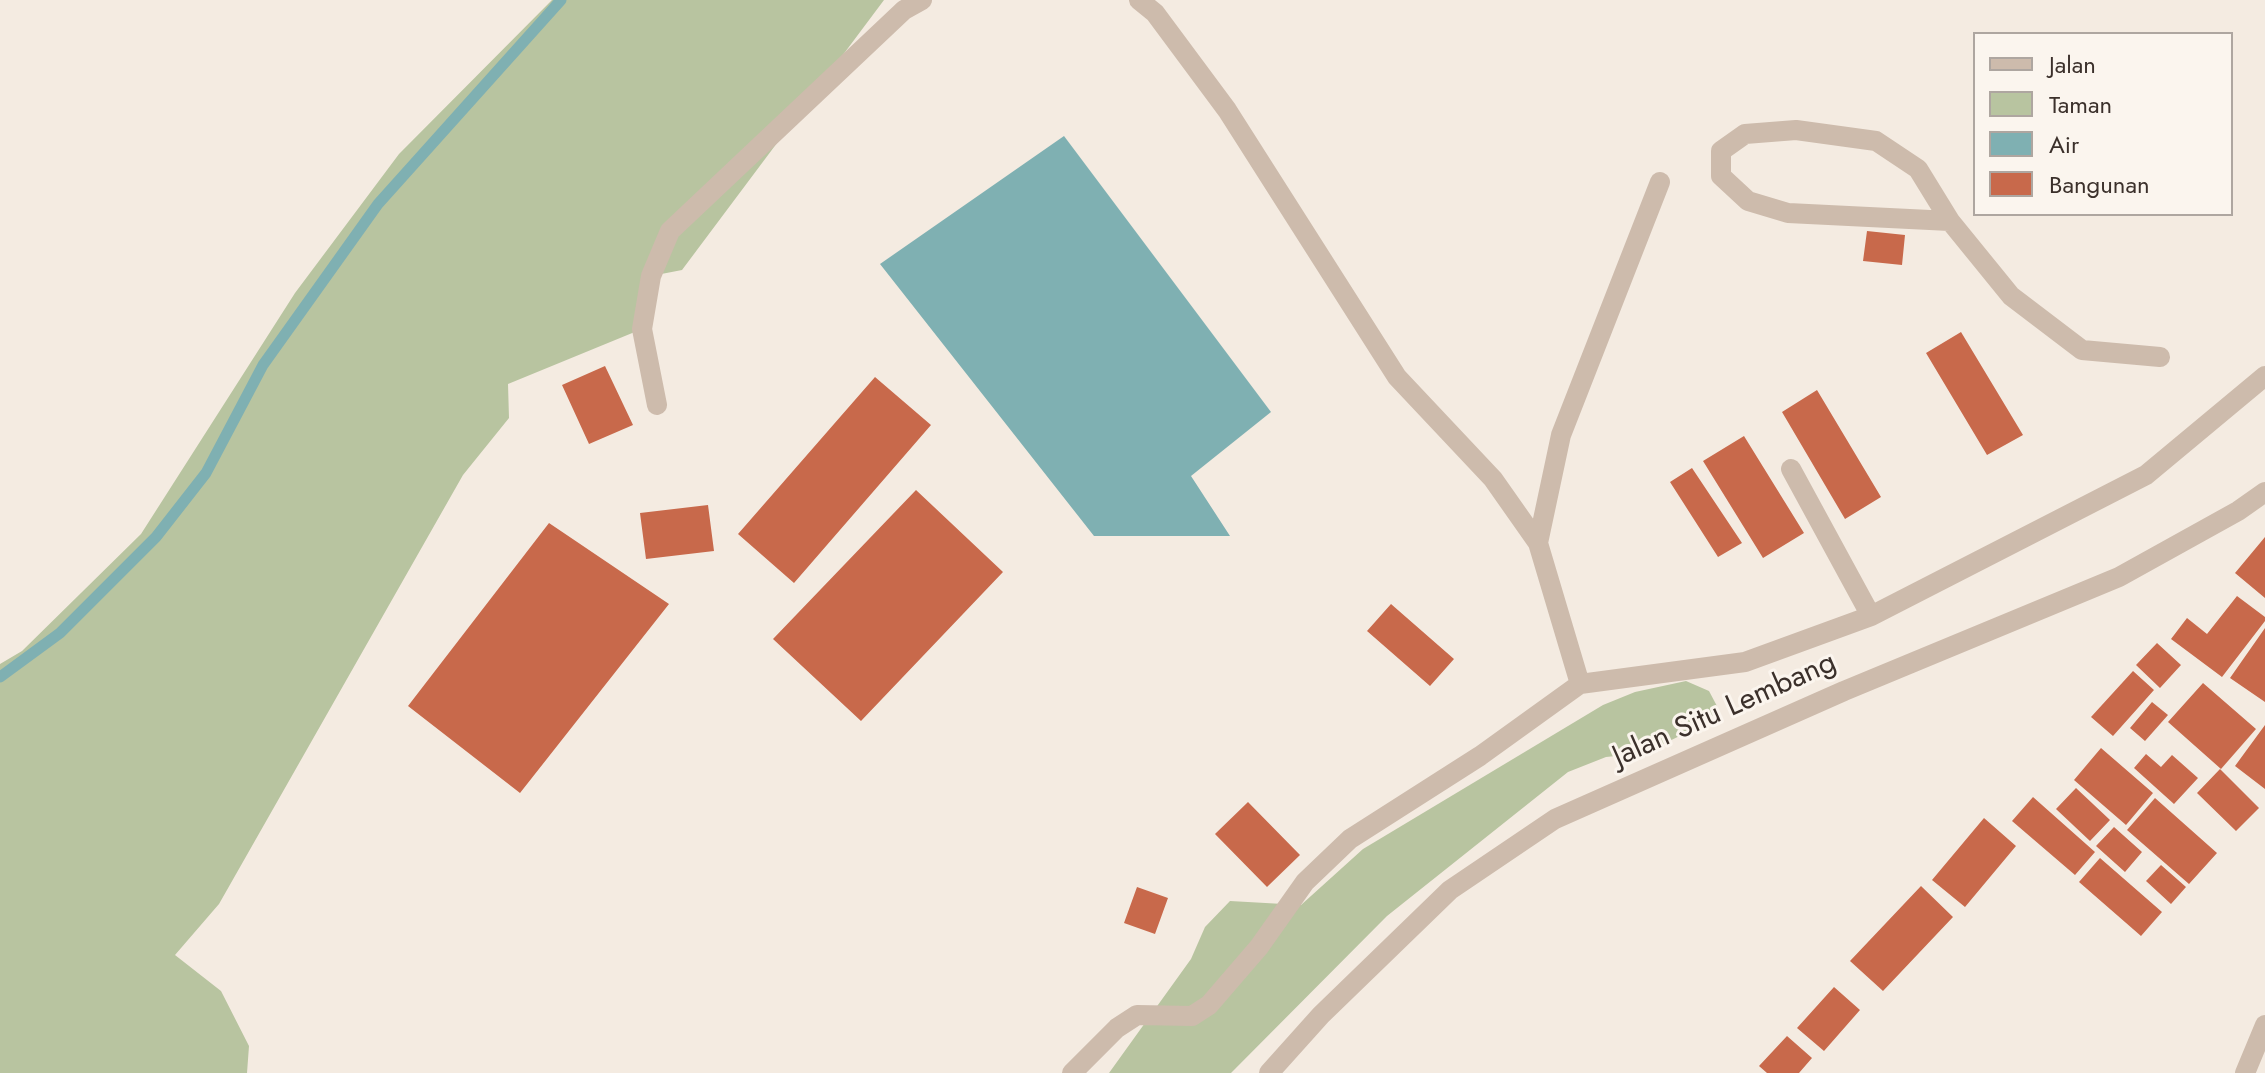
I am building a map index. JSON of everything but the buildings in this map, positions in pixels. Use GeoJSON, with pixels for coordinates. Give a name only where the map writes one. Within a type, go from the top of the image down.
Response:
{"type":"FeatureCollection","features":[{"type":"Feature","properties":{"kind":"street"},"geometry":{"type":"LineString","coordinates":[[657,405],[642,329],[651,276],[670,231],[904,10],[922,0]]}},
{"type":"Feature","properties":{"kind":"street"},"geometry":{"type":"LineString","coordinates":[[1139,0],[1155,13],[1227,110],[1397,377],[1493,479],[1538,543],[1580,684]]}},
{"type":"Feature","properties":{"kind":"street"},"geometry":{"type":"LineString","coordinates":[[1950,221],[1788,213],[1748,201],[1721,176],[1721,151],[1745,134],[1796,130],[1876,141],[1918,169],[1950,221],[2011,296],[2082,350],[2160,357]]}},
{"type":"Feature","properties":{"kind":"street"},"geometry":{"type":"LineString","coordinates":[[1538,543],[1561,435],[1660,182]]}},
{"type":"Feature","properties":{"kind":"street"},"geometry":{"type":"LineString","coordinates":[[1072,1073],[1117,1028],[1137,1015],[1192,1016],[1209,1005],[1259,947],[1305,882],[1350,839],[1480,756],[1580,684],[1745,662],[1871,616],[2146,475],[2265,376]]}},
{"type":"Feature","properties":{"kind":"street"},"geometry":{"type":"LineString","coordinates":[[1791,469],[1871,616]]}},
{"type":"Feature","properties":{"kind":"street","name":"Jalan Situ Lembang"},"geometry":{"type":"LineString","coordinates":[[1269,1073],[1321,1015],[1450,890],[1555,819],[1844,691],[2119,577],[2238,511],[2265,492]]}},
{"type":"Feature","properties":{"kind":"street"},"geometry":{"type":"LineString","coordinates":[[2245,1073],[2265,1025]]}},
{"type":"Feature","properties":{"kind":"green space"},"geometry":{"type":"Polygon","coordinates":[[[552,0],[884,0],[682,270],[651,276],[642,329],[508,384],[509,418],[463,475],[219,904],[175,955],[221,991],[249,1046],[247,1073],[0,1073],[0,664],[22,651],[141,534],[295,293],[399,154],[552,0]]]}},
{"type":"Feature","properties":{"kind":"green space"},"geometry":{"type":"Polygon","coordinates":[[[1686,681],[1709,691],[1718,708],[1708,722],[1645,753],[1606,757],[1568,772],[1387,916],[1231,1073],[1109,1073],[1191,959],[1205,927],[1230,901],[1301,905],[1363,849],[1603,705],[1635,692],[1686,681]]]}},
{"type":"Feature","properties":{"kind":"water"},"geometry":{"type":"Polygon","coordinates":[[[1064,136],[1271,412],[1191,476],[1230,536],[1094,536],[880,264],[1064,136]]]}},
{"type":"Feature","properties":{"kind":"waterway"},"geometry":{"type":"LineString","coordinates":[[0,677],[60,633],[156,537],[206,473],[263,365],[378,204],[561,0]]}}]}
